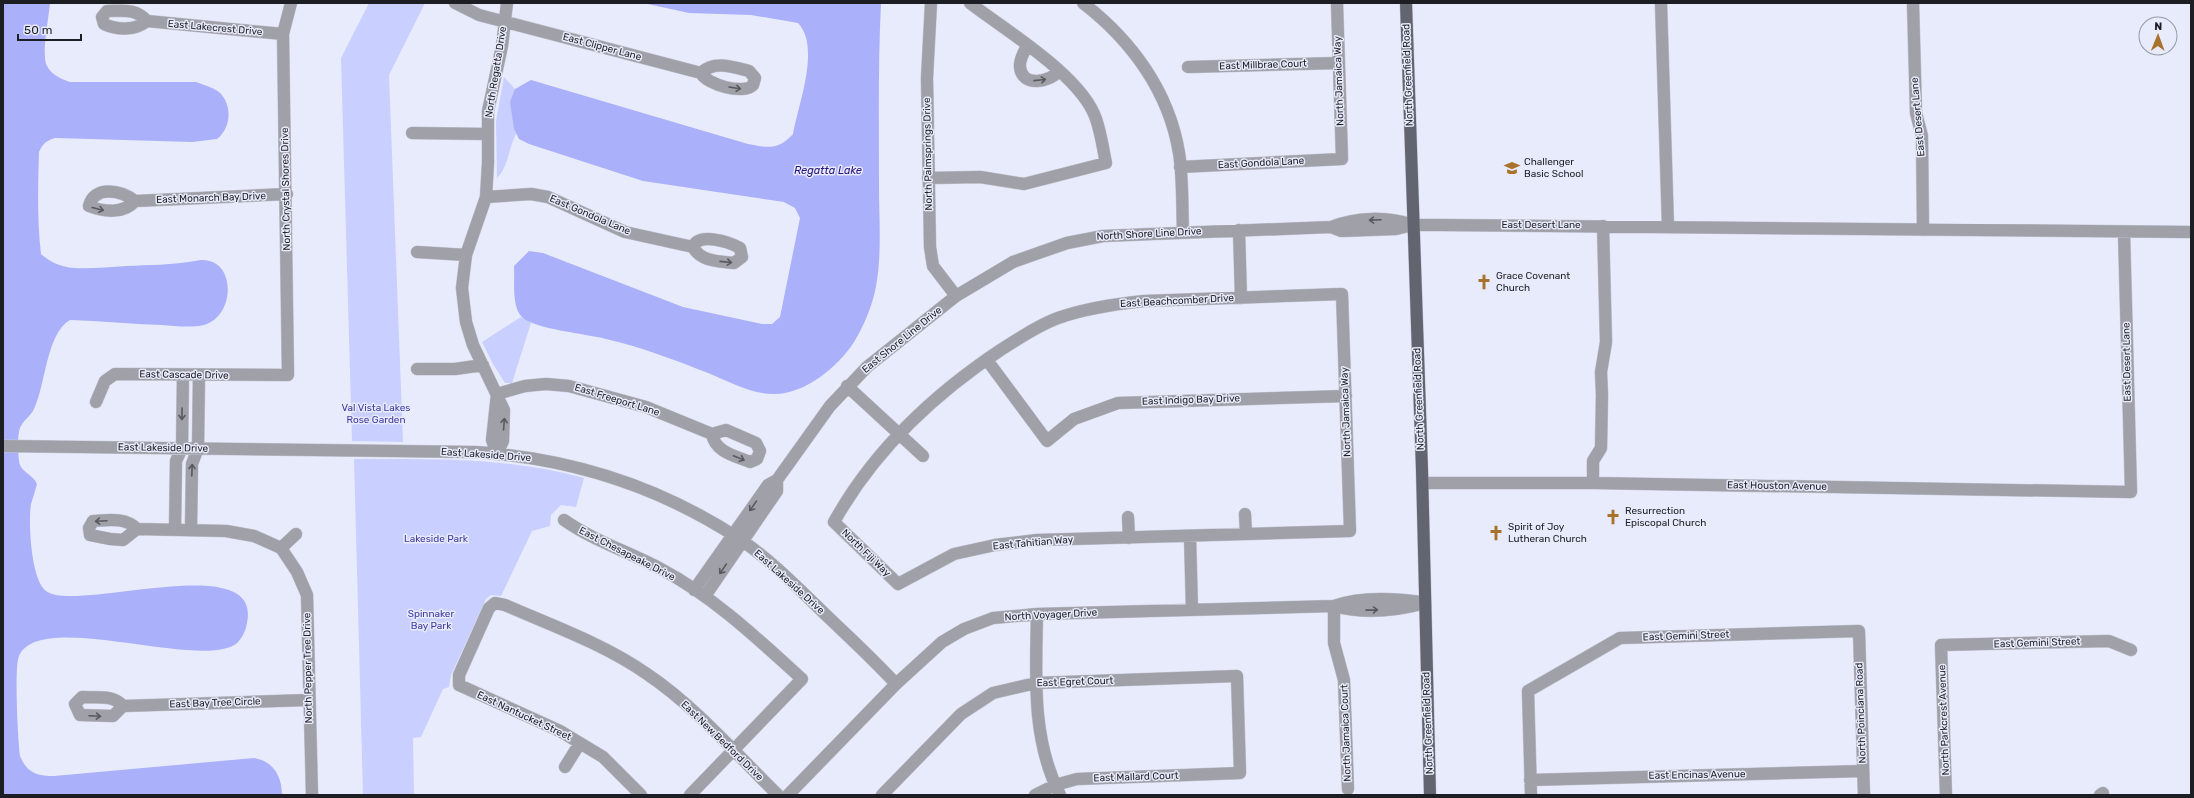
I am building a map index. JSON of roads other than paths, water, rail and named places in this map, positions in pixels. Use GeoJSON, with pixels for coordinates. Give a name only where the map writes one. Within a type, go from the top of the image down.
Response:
{"type":"FeatureCollection","features":[{"type":"Feature","properties":{"kind":"main road","name":"North Greenfield Road"},"geometry":{"type":"LineString","coordinates":[[1406,3],[1422,483],[1430,795]]}},
{"type":"Feature","properties":{"kind":"street","name":"North Crystal Shores Drive"},"geometry":{"type":"LineString","coordinates":[[288,375],[287,194],[283,34],[290,3]]}},
{"type":"Feature","properties":{"kind":"street","name":"East Clipper Lane"},"geometry":{"type":"LineString","coordinates":[[455,3],[479,15],[700,73]]}},
{"type":"Feature","properties":{"kind":"street","name":"North Regatta Drive"},"geometry":{"type":"LineString","coordinates":[[497,453],[503,441],[504,410],[473,345],[466,322],[462,288],[466,255],[486,197],[488,163],[488,111],[502,46],[507,3]]}},
{"type":"Feature","properties":{"kind":"street","name":"North Palmsprings Drive"},"geometry":{"type":"LineString","coordinates":[[931,3],[927,78],[928,178],[931,256],[939,275],[956,296]]}},
{"type":"Feature","properties":{"kind":"street"},"geometry":{"type":"LineString","coordinates":[[928,178],[980,177],[1024,184],[1106,163],[1096,118],[1078,89],[1059,71],[970,3]]}},
{"type":"Feature","properties":{"kind":"street"},"geometry":{"type":"LineString","coordinates":[[1083,3],[1117,33],[1149,73],[1167,111],[1176,139],[1180,167],[1183,232]]}},
{"type":"Feature","properties":{"kind":"street","name":"North Jamaica Way"},"geometry":{"type":"LineString","coordinates":[[1337,3],[1342,158]]}},
{"type":"Feature","properties":{"kind":"street"},"geometry":{"type":"LineString","coordinates":[[1661,3],[1668,227]]}},
{"type":"Feature","properties":{"kind":"street","name":"East Desert Lane"},"geometry":{"type":"LineString","coordinates":[[1913,3],[1916,113],[1922,136],[1923,230]]}},
{"type":"Feature","properties":{"kind":"street","name":"East Lakecrest Drive"},"geometry":{"type":"LineString","coordinates":[[147,21],[283,34]]}},
{"type":"Feature","properties":{"kind":"street"},"geometry":{"type":"LineString","coordinates":[[1027,46],[1020,66],[1022,75],[1028,80],[1047,80],[1054,77],[1059,71]]}},
{"type":"Feature","properties":{"kind":"street","name":"East Millbrae Court"},"geometry":{"type":"LineString","coordinates":[[1188,67],[1339,63]]}},
{"type":"Feature","properties":{"kind":"street"},"geometry":{"type":"LineString","coordinates":[[412,133],[487,134]]}},
{"type":"Feature","properties":{"kind":"street","name":"East Gondola Lane"},"geometry":{"type":"LineString","coordinates":[[1180,167],[1342,158]]}},
{"type":"Feature","properties":{"kind":"street","name":"East Monarch Bay Drive"},"geometry":{"type":"LineString","coordinates":[[135,201],[287,194]]}},
{"type":"Feature","properties":{"kind":"street","name":"East Gondola Lane"},"geometry":{"type":"LineString","coordinates":[[486,197],[531,194],[548,197],[625,232],[693,247]]}},
{"type":"Feature","properties":{"kind":"street","name":"North Shore Line Drive"},"geometry":{"type":"LineString","coordinates":[[956,296],[1013,262],[1067,243],[1103,236],[1331,227],[1346,221],[1396,219],[1413,225]]}},
{"type":"Feature","properties":{"kind":"street","name":"East Desert Lane"},"geometry":{"type":"LineString","coordinates":[[1413,225],[2191,232]]}},
{"type":"Feature","properties":{"kind":"street"},"geometry":{"type":"LineString","coordinates":[[1593,483],[1593,461],[1600,448],[1602,402],[1601,372],[1606,342],[1603,226]]}},
{"type":"Feature","properties":{"kind":"street"},"geometry":{"type":"LineString","coordinates":[[1239,230],[1242,298]]}},
{"type":"Feature","properties":{"kind":"street","name":"East Desert Lane"},"geometry":{"type":"LineString","coordinates":[[2124,232],[2131,492]]}},
{"type":"Feature","properties":{"kind":"street"},"geometry":{"type":"LineString","coordinates":[[417,252],[466,255]]}},
{"type":"Feature","properties":{"kind":"street","name":"North Jamaica Way"},"geometry":{"type":"LineString","coordinates":[[1342,294],[1350,531]]}},
{"type":"Feature","properties":{"kind":"street","name":"East Beachcomber Drive"},"geometry":{"type":"LineString","coordinates":[[834,522],[856,485],[898,435],[924,409],[987,360],[1029,332],[1057,318],[1083,310],[1144,302],[1342,294]]}},
{"type":"Feature","properties":{"kind":"street","name":"East Shore Line Drive"},"geometry":{"type":"LineString","coordinates":[[700,593],[737,538],[777,491],[777,480],[830,406],[847,386],[882,353],[956,296]]}},
{"type":"Feature","properties":{"kind":"street","name":"East Indigo Bay Drive"},"geometry":{"type":"LineString","coordinates":[[987,360],[1047,441],[1074,419],[1118,403],[1346,396]]}},
{"type":"Feature","properties":{"kind":"street"},"geometry":{"type":"LineString","coordinates":[[417,369],[455,369],[483,365]]}},
{"type":"Feature","properties":{"kind":"street","name":"East Cascade Drive"},"geometry":{"type":"LineString","coordinates":[[96,402],[105,381],[115,374],[288,375]]}},
{"type":"Feature","properties":{"kind":"street"},"geometry":{"type":"LineString","coordinates":[[175,529],[176,461],[182,448],[183,375]]}},
{"type":"Feature","properties":{"kind":"street"},"geometry":{"type":"LineString","coordinates":[[191,529],[192,464],[198,448],[199,375]]}},
{"type":"Feature","properties":{"kind":"street","name":"East Freeport Lane"},"geometry":{"type":"LineString","coordinates":[[497,394],[526,386],[546,384],[569,386],[646,407],[712,434]]}},
{"type":"Feature","properties":{"kind":"street"},"geometry":{"type":"LineString","coordinates":[[847,386],[898,435],[923,456]]}},
{"type":"Feature","properties":{"kind":"street","name":"East Lakeside Drive"},"geometry":{"type":"LineString","coordinates":[[3,446],[497,453],[552,460],[625,481],[671,500],[737,538],[800,590],[896,684]]}},
{"type":"Feature","properties":{"kind":"street","name":"East Houston Avenue"},"geometry":{"type":"LineString","coordinates":[[1422,483],[1593,483],[2131,492]]}},
{"type":"Feature","properties":{"kind":"street"},"geometry":{"type":"LineString","coordinates":[[1245,514],[1246,534]]}},
{"type":"Feature","properties":{"kind":"street"},"geometry":{"type":"LineString","coordinates":[[1128,517],[1129,538]]}},
{"type":"Feature","properties":{"kind":"street","name":"East Chesapeake Drive"},"geometry":{"type":"LineString","coordinates":[[564,520],[584,534],[661,569],[700,593],[740,623],[802,679],[733,751]]}},
{"type":"Feature","properties":{"kind":"street","name":"North Fiji Way"},"geometry":{"type":"LineString","coordinates":[[834,522],[898,584]]}},
{"type":"Feature","properties":{"kind":"street"},"geometry":{"type":"LineString","coordinates":[[137,529],[191,529],[226,531],[254,536],[281,548],[296,534]]}},
{"type":"Feature","properties":{"kind":"street","name":"East Tahitian Way"},"geometry":{"type":"LineString","coordinates":[[898,584],[954,554],[995,545],[1037,540],[1350,531]]}},
{"type":"Feature","properties":{"kind":"street"},"geometry":{"type":"LineString","coordinates":[[1190,536],[1192,610]]}},
{"type":"Feature","properties":{"kind":"street","name":"North Pepper Tree Drive"},"geometry":{"type":"LineString","coordinates":[[281,548],[297,572],[307,595],[308,700],[312,795]]}},
{"type":"Feature","properties":{"kind":"street","name":"North Voyager Drive"},"geometry":{"type":"LineString","coordinates":[[788,795],[896,684],[942,642],[964,629],[993,618],[1037,614],[1334,606],[1351,600],[1401,599],[1425,603]]}},
{"type":"Feature","properties":{"kind":"street","name":"East Nantucket Street"},"geometry":{"type":"LineString","coordinates":[[495,603],[489,608],[480,628],[460,675],[459,685],[560,731],[580,743],[603,757],[641,795]]}},
{"type":"Feature","properties":{"kind":"street","name":"East New Bedford Drive"},"geometry":{"type":"LineString","coordinates":[[495,603],[505,605],[610,651],[647,674],[691,709],[778,795]]}},
{"type":"Feature","properties":{"kind":"street","name":"North Jamaica Court"},"geometry":{"type":"LineString","coordinates":[[1334,606],[1334,642],[1344,680],[1348,789]]}},
{"type":"Feature","properties":{"kind":"street"},"geometry":{"type":"LineString","coordinates":[[1037,614],[1036,683],[1039,736],[1057,790]]}},
{"type":"Feature","properties":{"kind":"street","name":"East Gemini Street"},"geometry":{"type":"LineString","coordinates":[[1530,780],[1528,691],[1620,638],[1858,631]]}},
{"type":"Feature","properties":{"kind":"street","name":"North Poinciana Road"},"geometry":{"type":"LineString","coordinates":[[1858,631],[1864,795]]}},
{"type":"Feature","properties":{"kind":"street","name":"East Gemini Street"},"geometry":{"type":"LineString","coordinates":[[1941,645],[2109,641],[2131,650]]}},
{"type":"Feature","properties":{"kind":"street","name":"North Parkcrest Avenue"},"geometry":{"type":"LineString","coordinates":[[1941,645],[1946,795]]}},
{"type":"Feature","properties":{"kind":"street","name":"East Egret Court"},"geometry":{"type":"LineString","coordinates":[[882,795],[961,714],[993,693],[1036,683],[1237,676],[1240,773]]}},
{"type":"Feature","properties":{"kind":"street","name":"East Bay Tree Circle"},"geometry":{"type":"LineString","coordinates":[[122,706],[308,700]]}},
{"type":"Feature","properties":{"kind":"street"},"geometry":{"type":"LineString","coordinates":[[566,767],[580,743]]}},
{"type":"Feature","properties":{"kind":"street"},"geometry":{"type":"LineString","coordinates":[[690,795],[733,751]]}},
{"type":"Feature","properties":{"kind":"street","name":"East Encinas Avenue"},"geometry":{"type":"LineString","coordinates":[[1530,780],[1863,771]]}},
{"type":"Feature","properties":{"kind":"street","name":"East Mallard Court"},"geometry":{"type":"LineString","coordinates":[[1035,795],[1057,790],[1077,779],[1240,773]]}},
{"type":"Feature","properties":{"kind":"street"},"geometry":{"type":"LineString","coordinates":[[1530,780],[1531,795]]}},
{"type":"Feature","properties":{"kind":"water"},"geometry":{"type":"Polygon","coordinates":[[[3,3],[50,3],[45,45],[45,61],[49,69],[60,78],[70,82],[196,82],[211,87],[219,92],[227,103],[228,110],[225,129],[217,139],[192,142],[55,138],[45,143],[39,152],[39,229],[41,254],[44,257],[60,265],[80,268],[160,265],[209,261],[218,266],[225,275],[228,286],[227,298],[223,310],[215,319],[204,325],[183,326],[70,320],[62,327],[56,336],[51,348],[38,399],[31,414],[21,425],[18,435],[20,465],[37,484],[31,504],[30,537],[37,575],[41,585],[46,591],[64,596],[92,595],[163,587],[198,586],[226,589],[244,601],[247,623],[246,629],[236,644],[216,650],[188,650],[155,647],[86,638],[56,638],[33,643],[19,656],[18,663],[17,704],[20,756],[29,770],[42,775],[54,776],[254,758],[266,762],[275,770],[282,788],[282,795],[3,795],[3,3]]]}},
{"type":"Feature","properties":{"kind":"water","name":"Regatta Lake"},"geometry":{"type":"Polygon","coordinates":[[[643,3],[881,3],[879,49],[880,249],[875,293],[865,322],[858,336],[839,361],[819,378],[796,390],[773,394],[756,392],[670,359],[619,342],[537,325],[522,317],[516,306],[514,293],[514,266],[529,251],[543,253],[683,307],[762,324],[772,324],[780,317],[800,218],[795,208],[784,202],[643,181],[529,144],[519,139],[514,129],[510,102],[515,89],[531,80],[748,144],[767,147],[778,145],[783,143],[793,134],[803,92],[808,61],[808,46],[805,33],[798,23],[751,15],[689,13],[643,3]]]}},
{"type":"Feature","properties":{"kind":"place","name":"Challenger Basic School"},"geometry":{"type":"Point","coordinates":[1512,168]}},
{"type":"Feature","properties":{"kind":"place","name":"Grace Covenant Church"},"geometry":{"type":"Point","coordinates":[1484,282]}},
{"type":"Feature","properties":{"kind":"place","name":"Resurrection Episcopal Church"},"geometry":{"type":"Point","coordinates":[1613,517]}},
{"type":"Feature","properties":{"kind":"place","name":"Spirit of Joy Lutheran Church"},"geometry":{"type":"Point","coordinates":[1496,533]}},
{"type":"Feature","properties":{"kind":"park label","name":"Val Vista Lakes Rose Garden"},"geometry":{"type":"Point","coordinates":[376,414]}},
{"type":"Feature","properties":{"kind":"park label","name":"Lakeside Park"},"geometry":{"type":"Point","coordinates":[436,539]}},
{"type":"Feature","properties":{"kind":"park label","name":"Spinnaker Bay Park"},"geometry":{"type":"Point","coordinates":[431,620]}}]}
